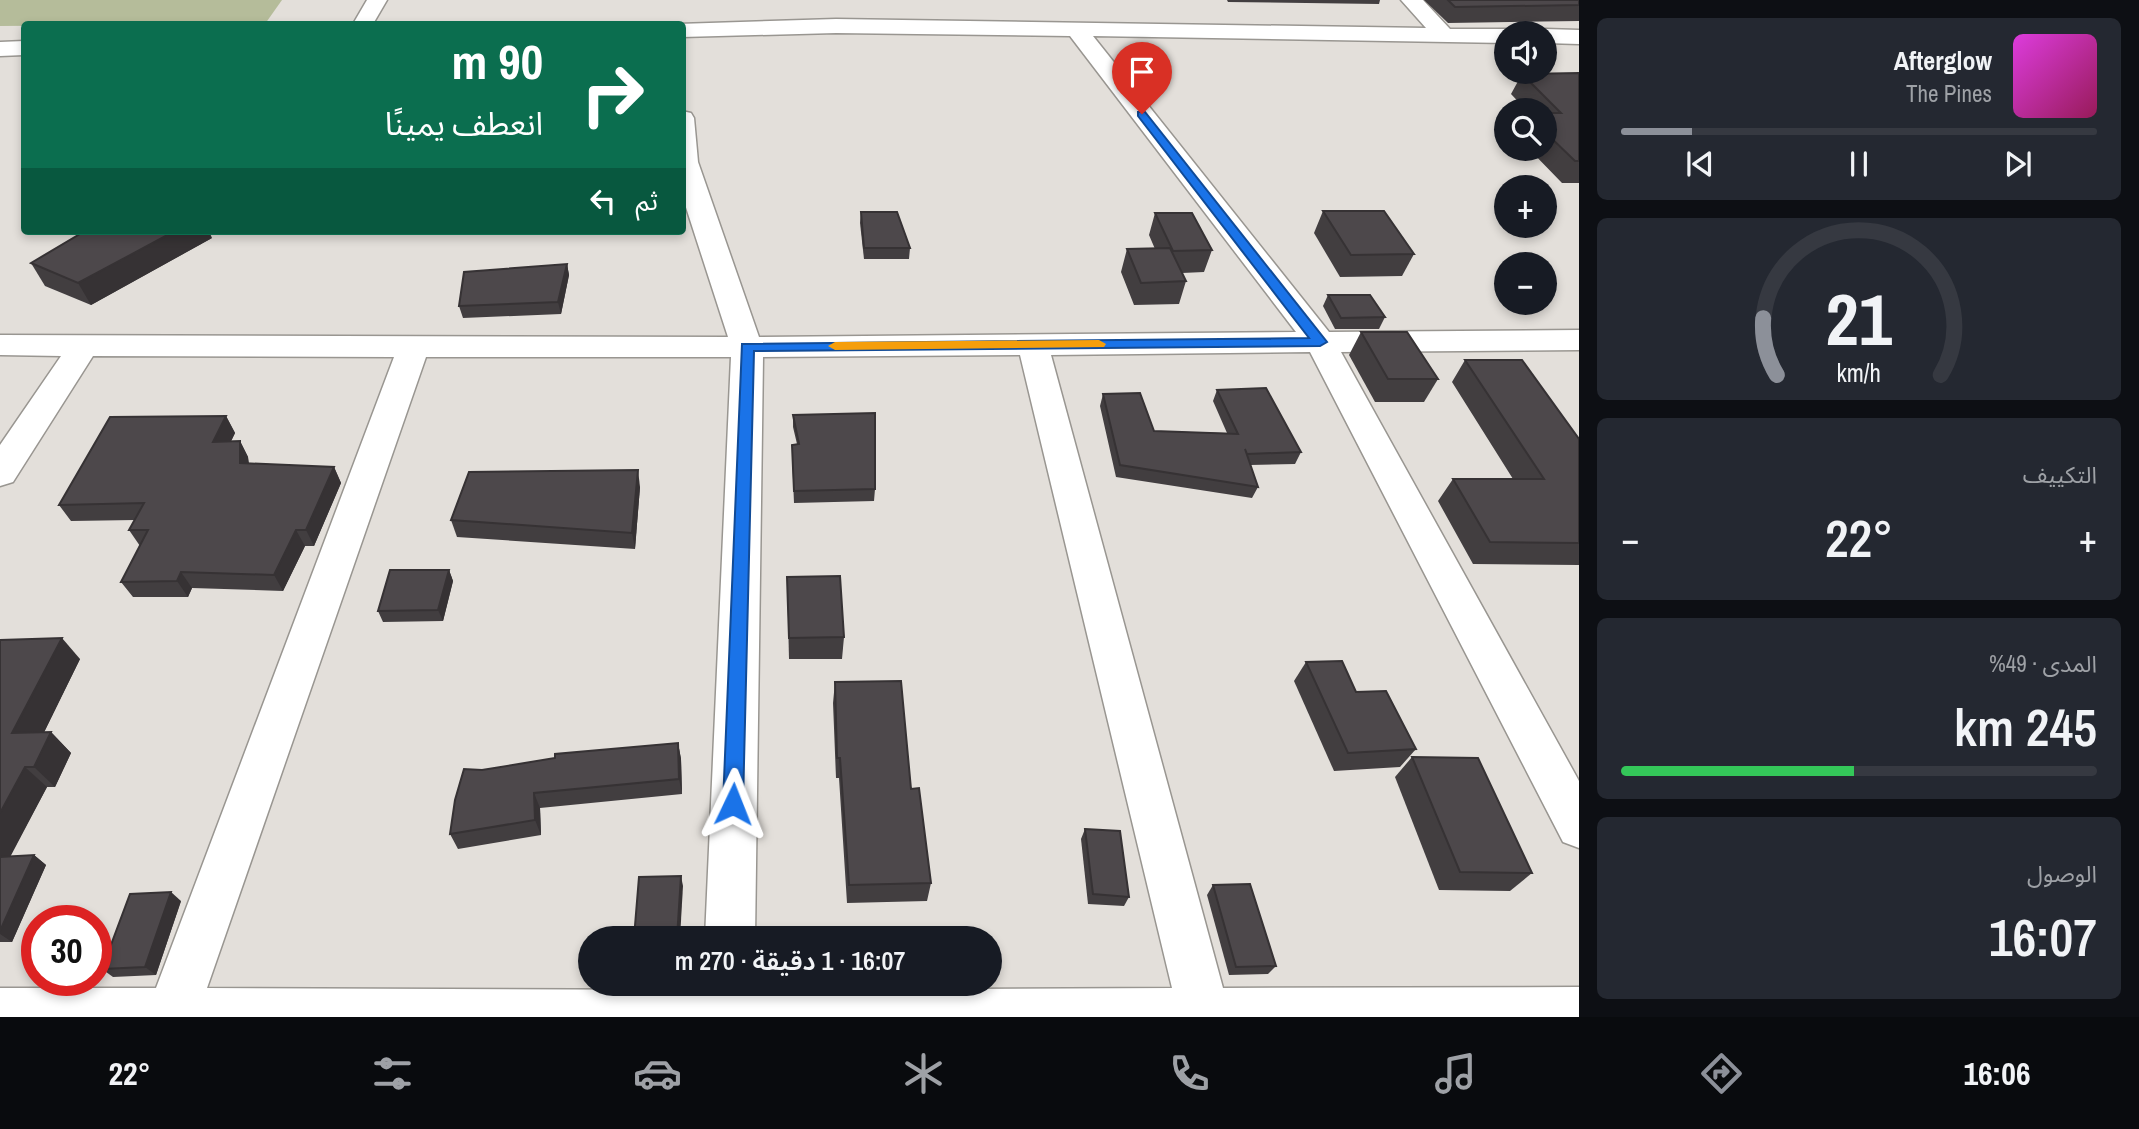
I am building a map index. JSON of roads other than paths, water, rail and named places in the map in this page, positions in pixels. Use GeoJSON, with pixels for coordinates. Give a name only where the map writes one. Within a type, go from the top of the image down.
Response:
{"type":"FeatureCollection","features":[{"type":"Feature","properties":{"kind":"street"},"geometry":{"type":"LineString","coordinates":[[365,21],[377,0]]}},
{"type":"Feature","properties":{"kind":"street"},"geometry":{"type":"LineString","coordinates":[[1411,0],[1443,34]]}},
{"type":"Feature","properties":{"kind":"street"},"geometry":{"type":"LineString","coordinates":[[1055,24],[1320,342],[1579,825]]}},
{"type":"Feature","properties":{"kind":"street"},"geometry":{"type":"LineString","coordinates":[[686,30],[1055,24],[1494,36]]}},
{"type":"Feature","properties":{"kind":"street"},"geometry":{"type":"LineString","coordinates":[[1557,36],[1579,37]]}},
{"type":"Feature","properties":{"kind":"street"},"geometry":{"type":"LineString","coordinates":[[0,49],[21,48]]}},
{"type":"Feature","properties":{"kind":"street"},"geometry":{"type":"LineString","coordinates":[[686,165],[747,347],[730,926]]}},
{"type":"Feature","properties":{"kind":"street"},"geometry":{"type":"LineString","coordinates":[[0,345],[747,347],[1579,340]]}},
{"type":"Feature","properties":{"kind":"street"},"geometry":{"type":"LineString","coordinates":[[172,1015],[414,345]]}},
{"type":"Feature","properties":{"kind":"street"},"geometry":{"type":"LineString","coordinates":[[1032,345],[1205,1015]]}},
{"type":"Feature","properties":{"kind":"street"},"geometry":{"type":"LineString","coordinates":[[0,474],[84,346]]}},
{"type":"Feature","properties":{"kind":"street"},"geometry":{"type":"LineString","coordinates":[[0,1014],[172,1015],[728,1005],[1205,1015],[1579,1013]]}}]}
